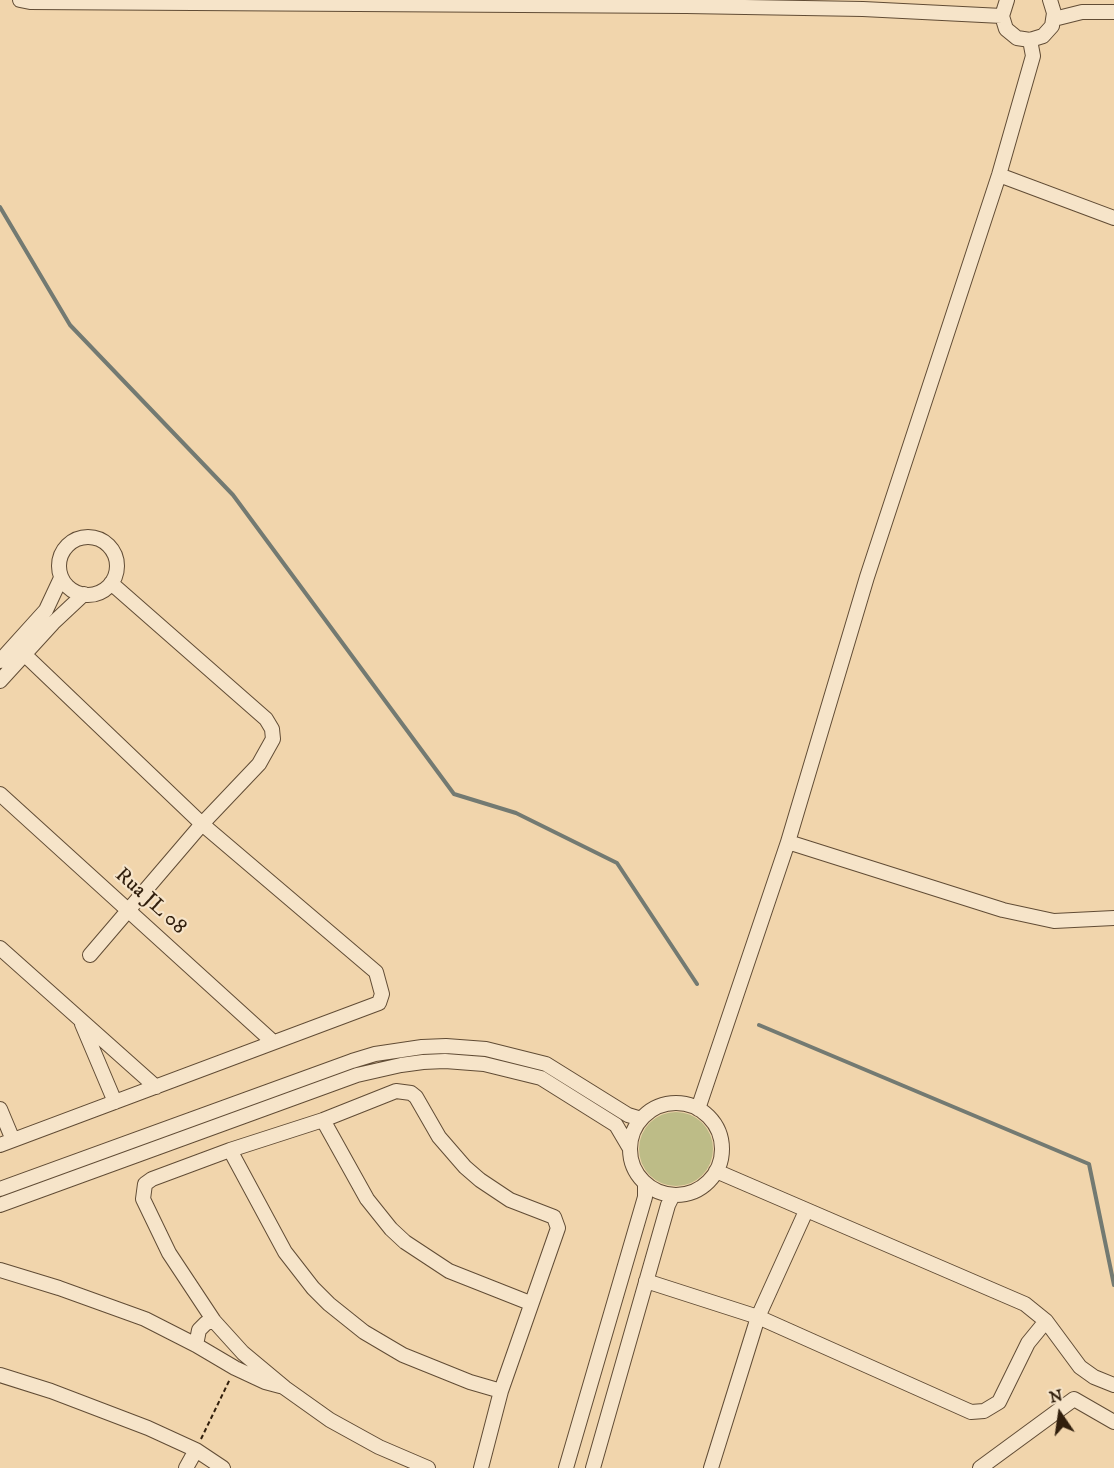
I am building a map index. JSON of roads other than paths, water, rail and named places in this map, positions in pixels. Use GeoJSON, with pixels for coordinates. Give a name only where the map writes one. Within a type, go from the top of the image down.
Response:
{"type":"FeatureCollection","features":[{"type":"Feature","properties":{"kind":"street"},"geometry":{"type":"LineString","coordinates":[[20,0],[30,2],[501,2],[863,9],[1002,16]]}},
{"type":"Feature","properties":{"kind":"street"},"geometry":{"type":"LineString","coordinates":[[1006,0],[1002,16],[1003,23],[1011,34],[1023,40],[1030,40],[1048,32],[1054,19],[1050,0]]}},
{"type":"Feature","properties":{"kind":"street"},"geometry":{"type":"LineString","coordinates":[[1054,19],[1082,12],[1114,12]]}},
{"type":"Feature","properties":{"kind":"street"},"geometry":{"type":"LineString","coordinates":[[698,1109],[788,842],[867,577],[999,175],[1033,56],[1030,40]]}},
{"type":"Feature","properties":{"kind":"street"},"geometry":{"type":"LineString","coordinates":[[999,175],[1114,218]]}},
{"type":"Feature","properties":{"kind":"street"},"geometry":{"type":"LineString","coordinates":[[90,537],[105,543],[114,554],[116,569],[111,583],[99,592],[84,594],[70,589],[61,578],[59,563],[64,549],[76,540],[90,537]]}},
{"type":"Feature","properties":{"kind":"street"},"geometry":{"type":"LineString","coordinates":[[0,661],[46,610],[61,578]]}},
{"type":"Feature","properties":{"kind":"street"},"geometry":{"type":"LineString","coordinates":[[90,955],[202,824],[260,764],[273,739],[272,729],[266,719],[111,583]]}},
{"type":"Feature","properties":{"kind":"street"},"geometry":{"type":"LineString","coordinates":[[0,681],[84,594]]}},
{"type":"Feature","properties":{"kind":"street"},"geometry":{"type":"LineString","coordinates":[[0,1109],[6,1143],[272,1041],[379,1003],[382,994],[375,972],[202,824],[24,654]]}},
{"type":"Feature","properties":{"kind":"street","name":"Rua JL 08"},"geometry":{"type":"LineString","coordinates":[[0,795],[272,1041]]}},
{"type":"Feature","properties":{"kind":"street"},"geometry":{"type":"LineString","coordinates":[[788,842],[1003,909],[1054,921],[1114,918]]}},
{"type":"Feature","properties":{"kind":"street"},"geometry":{"type":"LineString","coordinates":[[1098,918],[1114,909]]}},
{"type":"Feature","properties":{"kind":"street"},"geometry":{"type":"LineString","coordinates":[[0,948],[156,1087]]}},
{"type":"Feature","properties":{"kind":"street"},"geometry":{"type":"LineString","coordinates":[[80,1020],[115,1102]]}},
{"type":"Feature","properties":{"kind":"street"},"geometry":{"type":"LineString","coordinates":[[0,1189],[352,1061],[387,1052],[422,1047],[486,1049],[546,1064],[628,1115],[641,1119]]}},
{"type":"Feature","properties":{"kind":"street"},"geometry":{"type":"LineString","coordinates":[[0,1205],[357,1075],[423,1062],[484,1064],[541,1078],[616,1125],[629,1147],[633,1167],[645,1184],[663,1194],[683,1195],[703,1186],[716,1171],[722,1151],[721,1141],[713,1122],[698,1109],[678,1103],[668,1104],[649,1112],[641,1119],[635,1127],[629,1147]]}},
{"type":"Feature","properties":{"kind":"street"},"geometry":{"type":"LineString","coordinates":[[428,1468],[379,1447],[315,1410],[243,1353],[214,1321],[169,1253],[142,1194],[145,1184],[152,1179],[230,1150],[323,1120],[396,1091],[411,1093],[416,1097],[439,1137],[465,1167],[510,1200],[554,1217],[558,1228],[501,1390],[481,1468]]}},
{"type":"Feature","properties":{"kind":"street"},"geometry":{"type":"LineString","coordinates":[[323,1120],[367,1199],[391,1229],[405,1242],[433,1263],[449,1271],[530,1303]]}},
{"type":"Feature","properties":{"kind":"street"},"geometry":{"type":"LineString","coordinates":[[230,1150],[285,1252],[313,1288],[329,1304],[364,1332],[403,1355],[470,1382],[501,1390]]}},
{"type":"Feature","properties":{"kind":"street"},"geometry":{"type":"LineString","coordinates":[[716,1171],[1025,1304],[1046,1321],[1080,1367],[1094,1377],[1114,1385]]}},
{"type":"Feature","properties":{"kind":"street"},"geometry":{"type":"LineString","coordinates":[[566,1468],[645,1197],[645,1184]]}},
{"type":"Feature","properties":{"kind":"street"},"geometry":{"type":"LineString","coordinates":[[593,1468],[668,1205],[673,1195]]}},
{"type":"Feature","properties":{"kind":"street"},"geometry":{"type":"LineString","coordinates":[[711,1468],[758,1317],[806,1211]]}},
{"type":"Feature","properties":{"kind":"street"},"geometry":{"type":"LineString","coordinates":[[0,1270],[145,1319],[235,1368],[265,1382],[285,1388]]}},
{"type":"Feature","properties":{"kind":"street"},"geometry":{"type":"LineString","coordinates":[[646,1281],[758,1317],[970,1412],[990,1409],[1002,1398],[1028,1343],[1046,1321]]}},
{"type":"Feature","properties":{"kind":"street"},"geometry":{"type":"LineString","coordinates":[[196,1345],[199,1330],[206,1323],[214,1321]]}},
{"type":"Feature","properties":{"kind":"street"},"geometry":{"type":"LineString","coordinates":[[235,1368],[243,1353]]}},
{"type":"Feature","properties":{"kind":"street"},"geometry":{"type":"LineString","coordinates":[[0,1376],[100,1409],[196,1450],[223,1468]]}},
{"type":"Feature","properties":{"kind":"street"},"geometry":{"type":"LineString","coordinates":[[980,1468],[1074,1399],[1114,1422]]}},
{"type":"Feature","properties":{"kind":"street"},"geometry":{"type":"LineString","coordinates":[[186,1468],[196,1450]]}},
{"type":"Feature","properties":{"kind":"waterway"},"geometry":{"type":"LineString","coordinates":[[0,207],[70,325],[233,495],[454,794],[516,813],[617,863],[697,984]]}},
{"type":"Feature","properties":{"kind":"waterway"},"geometry":{"type":"LineString","coordinates":[[759,1025],[1089,1164],[1114,1285]]}}]}
